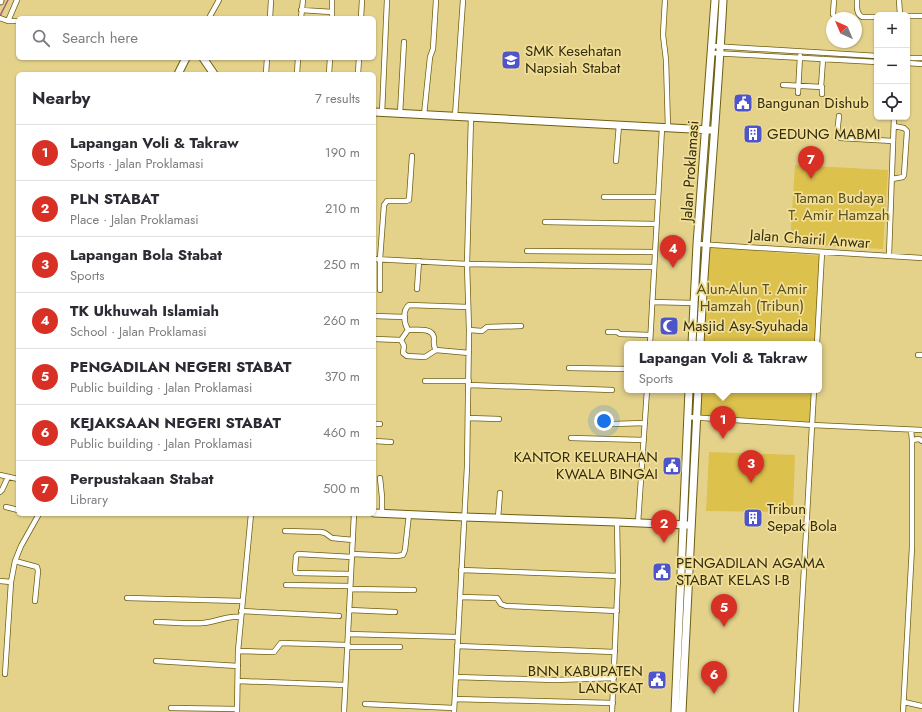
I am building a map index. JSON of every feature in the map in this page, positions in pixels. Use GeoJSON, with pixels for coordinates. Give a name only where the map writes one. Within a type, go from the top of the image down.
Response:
{"type":"FeatureCollection","features":[{"type":"Feature","properties":{"kind":"street"},"geometry":{"type":"LineString","coordinates":[[7,21],[18,0]]}},
{"type":"Feature","properties":{"kind":"street"},"geometry":{"type":"LineString","coordinates":[[210,16],[219,0]]}},
{"type":"Feature","properties":{"kind":"street"},"geometry":{"type":"LineString","coordinates":[[270,16],[271,0]]}},
{"type":"Feature","properties":{"kind":"street"},"geometry":{"type":"LineString","coordinates":[[301,16],[303,0]]}},
{"type":"Feature","properties":{"kind":"street"},"geometry":{"type":"LineString","coordinates":[[332,0],[332,16]]}},
{"type":"Feature","properties":{"kind":"street"},"geometry":{"type":"LineString","coordinates":[[361,16],[362,0]]}},
{"type":"Feature","properties":{"kind":"street"},"geometry":{"type":"LineString","coordinates":[[382,113],[388,0]]}},
{"type":"Feature","properties":{"kind":"street"},"geometry":{"type":"LineString","coordinates":[[424,115],[436,0]]}},
{"type":"Feature","properties":{"kind":"street"},"geometry":{"type":"LineString","coordinates":[[455,117],[462,0]]}},
{"type":"Feature","properties":{"kind":"street"},"geometry":{"type":"LineString","coordinates":[[650,341],[656,224],[665,128],[666,60],[663,35],[665,0]]}},
{"type":"Feature","properties":{"kind":"street","name":"Jalan Proklamasi"},"geometry":{"type":"LineString","coordinates":[[692,341],[697,244],[715,0]]}},
{"type":"Feature","properties":{"kind":"street","name":"Jalan Proklamasi"},"geometry":{"type":"LineString","coordinates":[[700,341],[705,244],[723,0]]}},
{"type":"Feature","properties":{"kind":"street"},"geometry":{"type":"LineString","coordinates":[[833,12],[834,0]]}},
{"type":"Feature","properties":{"kind":"street"},"geometry":{"type":"LineString","coordinates":[[857,0],[857,9],[860,16],[874,17]]}},
{"type":"Feature","properties":{"kind":"street"},"geometry":{"type":"LineString","coordinates":[[899,0],[900,12]]}},
{"type":"Feature","properties":{"kind":"street"},"geometry":{"type":"LineString","coordinates":[[301,10],[332,12]]}},
{"type":"Feature","properties":{"kind":"street"},"geometry":{"type":"LineString","coordinates":[[910,16],[922,16]]}},
{"type":"Feature","properties":{"kind":"street"},"geometry":{"type":"LineString","coordinates":[[0,18],[7,21],[16,21]]}},
{"type":"Feature","properties":{"kind":"street"},"geometry":{"type":"LineString","coordinates":[[400,114],[404,42]]}},
{"type":"Feature","properties":{"kind":"street"},"geometry":{"type":"LineString","coordinates":[[712,50],[800,55],[874,56]]}},
{"type":"Feature","properties":{"kind":"street"},"geometry":{"type":"LineString","coordinates":[[800,55],[823,59],[874,62]]}},
{"type":"Feature","properties":{"kind":"street"},"geometry":{"type":"LineString","coordinates":[[798,93],[800,55]]}},
{"type":"Feature","properties":{"kind":"street"},"geometry":{"type":"LineString","coordinates":[[910,58],[922,58]]}},
{"type":"Feature","properties":{"kind":"street"},"geometry":{"type":"LineString","coordinates":[[822,94],[823,59]]}},
{"type":"Feature","properties":{"kind":"street"},"geometry":{"type":"LineString","coordinates":[[179,72],[185,60]]}},
{"type":"Feature","properties":{"kind":"street"},"geometry":{"type":"LineString","coordinates":[[204,60],[213,72]]}},
{"type":"Feature","properties":{"kind":"street"},"geometry":{"type":"LineString","coordinates":[[266,72],[267,60]]}},
{"type":"Feature","properties":{"kind":"street"},"geometry":{"type":"LineString","coordinates":[[297,72],[298,60]]}},
{"type":"Feature","properties":{"kind":"street"},"geometry":{"type":"LineString","coordinates":[[329,72],[330,60]]}},
{"type":"Feature","properties":{"kind":"street"},"geometry":{"type":"LineString","coordinates":[[358,72],[359,60]]}},
{"type":"Feature","properties":{"kind":"street"},"geometry":{"type":"LineString","coordinates":[[910,63],[922,64]]}},
{"type":"Feature","properties":{"kind":"street"},"geometry":{"type":"LineString","coordinates":[[783,85],[821,87]]}},
{"type":"Feature","properties":{"kind":"street"},"geometry":{"type":"LineString","coordinates":[[376,112],[714,130]]}},
{"type":"Feature","properties":{"kind":"street"},"geometry":{"type":"LineString","coordinates":[[839,116],[837,134],[840,138],[893,141]]}},
{"type":"Feature","properties":{"kind":"street"},"geometry":{"type":"LineString","coordinates":[[365,704],[454,710],[468,418],[469,330],[467,264],[471,117]]}},
{"type":"Feature","properties":{"kind":"street"},"geometry":{"type":"LineString","coordinates":[[889,255],[894,120]]}},
{"type":"Feature","properties":{"kind":"street"},"geometry":{"type":"LineString","coordinates":[[616,161],[619,125]]}},
{"type":"Feature","properties":{"kind":"street"},"geometry":{"type":"LineString","coordinates":[[892,179],[904,175],[907,131],[904,128],[894,126]]}},
{"type":"Feature","properties":{"kind":"street"},"geometry":{"type":"LineString","coordinates":[[380,290],[380,259],[384,203],[387,201],[406,202],[409,200],[412,156]]}},
{"type":"Feature","properties":{"kind":"street"},"geometry":{"type":"LineString","coordinates":[[604,197],[658,197]]}},
{"type":"Feature","properties":{"kind":"street"},"geometry":{"type":"LineString","coordinates":[[545,222],[656,224]]}},
{"type":"Feature","properties":{"kind":"street","name":"Jalan Chairil Anwar"},"geometry":{"type":"LineString","coordinates":[[697,244],[922,258]]}},
{"type":"Feature","properties":{"kind":"street"},"geometry":{"type":"LineString","coordinates":[[528,251],[655,252]]}},
{"type":"Feature","properties":{"kind":"street"},"geometry":{"type":"LineString","coordinates":[[817,341],[822,252]]}},
{"type":"Feature","properties":{"kind":"street"},"geometry":{"type":"LineString","coordinates":[[376,259],[467,264],[654,267]]}},
{"type":"Feature","properties":{"kind":"street"},"geometry":{"type":"LineString","coordinates":[[417,289],[419,262]]}},
{"type":"Feature","properties":{"kind":"street"},"geometry":{"type":"LineString","coordinates":[[652,302],[694,303]]}},
{"type":"Feature","properties":{"kind":"street"},"geometry":{"type":"LineString","coordinates":[[408,330],[405,323],[405,317],[406,308],[409,305],[468,307]]}},
{"type":"Feature","properties":{"kind":"street"},"geometry":{"type":"LineString","coordinates":[[376,316],[405,317]]}},
{"type":"Feature","properties":{"kind":"street"},"geometry":{"type":"LineString","coordinates":[[469,330],[482,331],[487,327],[521,326]]}},
{"type":"Feature","properties":{"kind":"street"},"geometry":{"type":"LineString","coordinates":[[401,340],[408,330]]}},
{"type":"Feature","properties":{"kind":"street"},"geometry":{"type":"LineString","coordinates":[[408,330],[427,330],[434,337],[433,346],[436,350]]}},
{"type":"Feature","properties":{"kind":"street"},"geometry":{"type":"LineString","coordinates":[[608,332],[650,335]]}},
{"type":"Feature","properties":{"kind":"street"},"geometry":{"type":"LineString","coordinates":[[376,340],[401,340]]}},
{"type":"Feature","properties":{"kind":"street"},"geometry":{"type":"LineString","coordinates":[[401,340],[404,346],[403,353],[407,356],[425,358],[436,350],[469,352]]}},
{"type":"Feature","properties":{"kind":"street"},"geometry":{"type":"LineString","coordinates":[[569,368],[624,369]]}},
{"type":"Feature","properties":{"kind":"street"},"geometry":{"type":"LineString","coordinates":[[425,380],[612,390]]}},
{"type":"Feature","properties":{"kind":"street"},"geometry":{"type":"LineString","coordinates":[[638,523],[647,393]]}},
{"type":"Feature","properties":{"kind":"street"},"geometry":{"type":"LineString","coordinates":[[682,712],[680,679],[683,525],[689,393]]}},
{"type":"Feature","properties":{"kind":"street"},"geometry":{"type":"LineString","coordinates":[[675,712],[680,679],[692,525],[698,393]]}},
{"type":"Feature","properties":{"kind":"street"},"geometry":{"type":"LineString","coordinates":[[796,712],[814,393]]}},
{"type":"Feature","properties":{"kind":"street"},"geometry":{"type":"LineString","coordinates":[[688,417],[922,430]]}},
{"type":"Feature","properties":{"kind":"street"},"geometry":{"type":"LineString","coordinates":[[468,418],[499,419]]}},
{"type":"Feature","properties":{"kind":"street"},"geometry":{"type":"LineString","coordinates":[[613,424],[645,423]]}},
{"type":"Feature","properties":{"kind":"street"},"geometry":{"type":"LineString","coordinates":[[903,712],[912,547],[911,430]]}},
{"type":"Feature","properties":{"kind":"street"},"geometry":{"type":"LineString","coordinates":[[571,438],[644,440]]}},
{"type":"Feature","properties":{"kind":"street"},"geometry":{"type":"LineString","coordinates":[[912,440],[922,441]]}},
{"type":"Feature","properties":{"kind":"street"},"geometry":{"type":"LineString","coordinates":[[376,441],[392,442]]}},
{"type":"Feature","properties":{"kind":"street"},"geometry":{"type":"LineString","coordinates":[[0,475],[16,479]]}},
{"type":"Feature","properties":{"kind":"street"},"geometry":{"type":"LineString","coordinates":[[0,492],[8,477]]}},
{"type":"Feature","properties":{"kind":"street"},"geometry":{"type":"LineString","coordinates":[[380,478],[382,513]]}},
{"type":"Feature","properties":{"kind":"street"},"geometry":{"type":"LineString","coordinates":[[498,518],[500,494]]}},
{"type":"Feature","properties":{"kind":"street"},"geometry":{"type":"LineString","coordinates":[[6,507],[16,510]]}},
{"type":"Feature","properties":{"kind":"street"},"geometry":{"type":"LineString","coordinates":[[376,513],[692,525]]}},
{"type":"Feature","properties":{"kind":"street"},"geometry":{"type":"LineString","coordinates":[[351,574],[296,572],[296,556],[298,554],[352,556],[403,555],[410,514]]}},
{"type":"Feature","properties":{"kind":"street"},"geometry":{"type":"LineString","coordinates":[[5,674],[11,582],[21,546],[38,516]]}},
{"type":"Feature","properties":{"kind":"street"},"geometry":{"type":"LineString","coordinates":[[171,708],[237,711],[238,651],[251,516]]}},
{"type":"Feature","properties":{"kind":"street"},"geometry":{"type":"LineString","coordinates":[[344,712],[345,685],[351,634],[351,574],[354,516]]}},
{"type":"Feature","properties":{"kind":"street"},"geometry":{"type":"LineString","coordinates":[[612,712],[618,576],[617,522]]}},
{"type":"Feature","properties":{"kind":"street"},"geometry":{"type":"LineString","coordinates":[[286,531],[321,532],[332,538],[353,540]]}},
{"type":"Feature","properties":{"kind":"street"},"geometry":{"type":"LineString","coordinates":[[16,561],[35,565],[37,567],[38,571],[34,601]]}},
{"type":"Feature","properties":{"kind":"street"},"geometry":{"type":"LineString","coordinates":[[461,570],[618,576]]}},
{"type":"Feature","properties":{"kind":"street"},"geometry":{"type":"LineString","coordinates":[[0,581],[11,582]]}},
{"type":"Feature","properties":{"kind":"street"},"geometry":{"type":"LineString","coordinates":[[286,585],[414,590]]}},
{"type":"Feature","properties":{"kind":"street"},"geometry":{"type":"LineString","coordinates":[[460,596],[497,598],[501,604],[506,606],[617,611]]}},
{"type":"Feature","properties":{"kind":"street"},"geometry":{"type":"LineString","coordinates":[[127,598],[242,601]]}},
{"type":"Feature","properties":{"kind":"street"},"geometry":{"type":"LineString","coordinates":[[352,610],[394,612]]}},
{"type":"Feature","properties":{"kind":"street"},"geometry":{"type":"LineString","coordinates":[[156,622],[202,623],[212,622],[241,614],[339,616]]}},
{"type":"Feature","properties":{"kind":"street"},"geometry":{"type":"LineString","coordinates":[[351,634],[457,637]]}},
{"type":"Feature","properties":{"kind":"street"},"geometry":{"type":"LineString","coordinates":[[238,651],[274,652],[282,643],[400,647]]}},
{"type":"Feature","properties":{"kind":"street"},"geometry":{"type":"LineString","coordinates":[[457,646],[615,652]]}},
{"type":"Feature","properties":{"kind":"street"},"geometry":{"type":"LineString","coordinates":[[156,661],[238,666]]}},
{"type":"Feature","properties":{"kind":"street"},"geometry":{"type":"LineString","coordinates":[[456,677],[555,680],[614,678]]}},
{"type":"Feature","properties":{"kind":"street"},"geometry":{"type":"LineString","coordinates":[[238,680],[345,685]]}},
{"type":"Feature","properties":{"kind":"street"},"geometry":{"type":"LineString","coordinates":[[455,699],[612,703]]}},
{"type":"Feature","properties":{"kind":"street"},"geometry":{"type":"LineString","coordinates":[[904,702],[922,706]]}},
{"type":"Feature","properties":{"kind":"green space","name":"Taman Budaya T. Amir Hamzah"},"geometry":{"type":"Polygon","coordinates":[[[795,165],[888,170],[883,249],[790,244],[795,165]]]}},
{"type":"Feature","properties":{"kind":"green space","name":"Alun-Alun T. Amir Hamzah (Tribun)"},"geometry":{"type":"Polygon","coordinates":[[[706,247],[822,256],[816,341],[701,341],[706,247]]]}},
{"type":"Feature","properties":{"kind":"green space"},"geometry":{"type":"Polygon","coordinates":[[[698,393],[813,393],[811,424],[697,416],[698,393]]]}},
{"type":"Feature","properties":{"kind":"green space"},"geometry":{"type":"Polygon","coordinates":[[[709,452],[795,455],[793,512],[706,511],[709,452]]]}},
{"type":"Feature","properties":{"kind":"waterway"},"geometry":{"type":"LineString","coordinates":[[0,16],[8,0]]}},
{"type":"Feature","properties":{"kind":"place","name":"SMK Kesehatan Napsiah Stabat"},"geometry":{"type":"Point","coordinates":[511,60]}},
{"type":"Feature","properties":{"kind":"place","name":"Bangunan Dishub"},"geometry":{"type":"Point","coordinates":[743,103]}},
{"type":"Feature","properties":{"kind":"place","name":"GEDUNG MABMI"},"geometry":{"type":"Point","coordinates":[753,134]}},
{"type":"Feature","properties":{"kind":"place","name":"Perpustakaan Stabat"},"geometry":{"type":"Point","coordinates":[811,179]}},
{"type":"Feature","properties":{"kind":"place","name":"TK Ukhuwah Islamiah"},"geometry":{"type":"Point","coordinates":[673,268]}},
{"type":"Feature","properties":{"kind":"place","name":"Masjid Asy-Syuhada"},"geometry":{"type":"Point","coordinates":[669,326]}},
{"type":"Feature","properties":{"kind":"place","name":"Lapangan Voli & Takraw"},"geometry":{"type":"Point","coordinates":[723,439]}},
{"type":"Feature","properties":{"kind":"place","name":"KANTOR KELURAHAN KWALA BINGAI"},"geometry":{"type":"Point","coordinates":[672,466]}},
{"type":"Feature","properties":{"kind":"place","name":"Lapangan Bola Stabat"},"geometry":{"type":"Point","coordinates":[751,483]}},
{"type":"Feature","properties":{"kind":"place","name":"Tribun Sepak Bola"},"geometry":{"type":"Point","coordinates":[753,518]}},
{"type":"Feature","properties":{"kind":"place","name":"PLN STABAT"},"geometry":{"type":"Point","coordinates":[664,543]}},
{"type":"Feature","properties":{"kind":"place","name":"PENGADILAN AGAMA STABAT KELAS I-B"},"geometry":{"type":"Point","coordinates":[662,572]}},
{"type":"Feature","properties":{"kind":"place","name":"PENGADILAN NEGERI STABAT"},"geometry":{"type":"Point","coordinates":[724,627]}},
{"type":"Feature","properties":{"kind":"place","name":"BNN KABUPATEN LANGKAT"},"geometry":{"type":"Point","coordinates":[657,680]}},
{"type":"Feature","properties":{"kind":"place","name":"KEJAKSAAN NEGERI STABAT"},"geometry":{"type":"Point","coordinates":[714,694]}}]}
